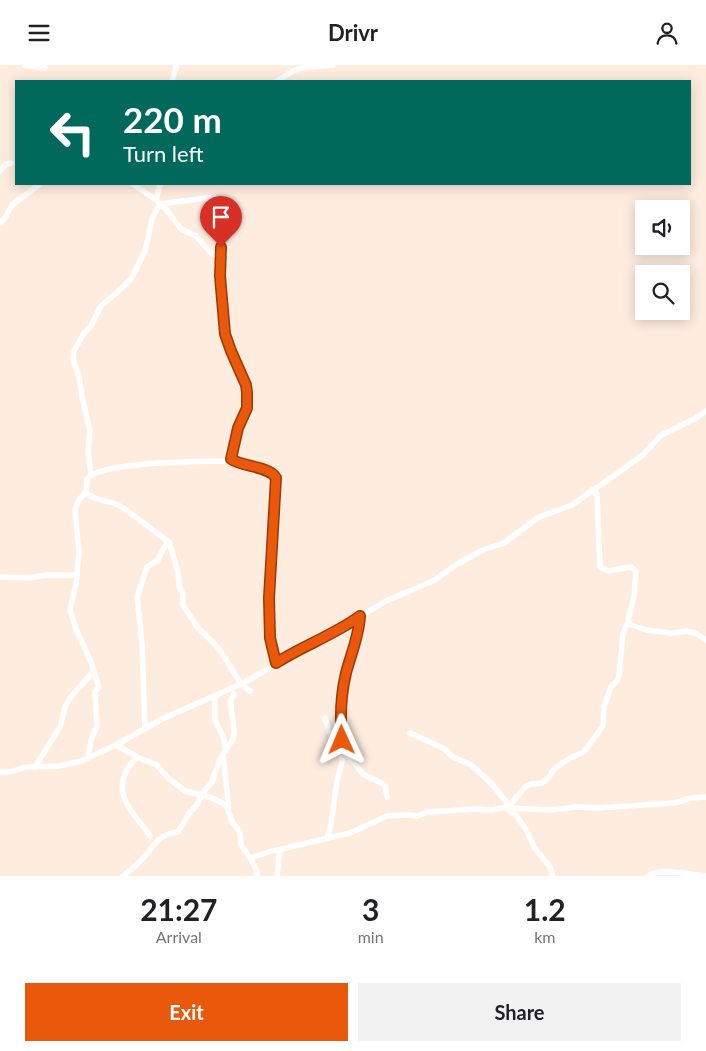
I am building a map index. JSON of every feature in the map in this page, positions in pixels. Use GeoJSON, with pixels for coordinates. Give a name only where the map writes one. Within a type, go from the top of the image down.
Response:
{"type":"FeatureCollection","features":[{"type":"Feature","properties":{"kind":"street"},"geometry":{"type":"LineString","coordinates":[[25,65],[45,68]]}},
{"type":"Feature","properties":{"kind":"street"},"geometry":{"type":"LineString","coordinates":[[172,80],[177,65]]}},
{"type":"Feature","properties":{"kind":"street"},"geometry":{"type":"LineString","coordinates":[[279,80],[301,68],[333,65]]}},
{"type":"Feature","properties":{"kind":"street"},"geometry":{"type":"LineString","coordinates":[[0,171],[6,164],[10,163]]}},
{"type":"Feature","properties":{"kind":"street"},"geometry":{"type":"LineString","coordinates":[[0,223],[12,205],[39,185]]}},
{"type":"Feature","properties":{"kind":"street"},"geometry":{"type":"LineString","coordinates":[[134,185],[158,202],[181,229],[196,236],[211,253],[221,256]]}},
{"type":"Feature","properties":{"kind":"street"},"geometry":{"type":"LineString","coordinates":[[91,475],[88,452],[90,430],[79,376],[73,360],[74,351],[84,333],[91,326],[100,307],[131,279],[145,251],[158,202],[160,185]]}},
{"type":"Feature","properties":{"kind":"street"},"geometry":{"type":"LineString","coordinates":[[158,202],[215,198],[219,212],[220,276],[225,334],[246,385],[247,392],[247,408],[238,428],[231,459]]}},
{"type":"Feature","properties":{"kind":"street"},"geometry":{"type":"LineString","coordinates":[[0,772],[69,764],[88,758],[116,745],[145,728],[215,697],[300,648],[327,637],[392,598],[433,581],[477,553],[504,543],[539,517],[572,505],[643,455],[660,436],[706,411]]}},
{"type":"Feature","properties":{"kind":"street"},"geometry":{"type":"LineString","coordinates":[[88,758],[91,740],[97,727],[95,691],[99,688],[93,672],[92,662],[76,629],[70,610],[79,553],[75,510],[78,501],[86,492],[87,479],[91,475],[107,470],[148,464],[224,461],[231,459],[273,472],[276,478],[269,598],[270,638],[276,663]]}},
{"type":"Feature","properties":{"kind":"street"},"geometry":{"type":"LineString","coordinates":[[509,806],[525,787],[531,784],[542,783],[554,769],[570,758],[584,752],[603,726],[604,707],[611,687],[619,676],[623,634],[628,622],[636,587],[636,571],[631,567],[608,571],[600,567],[597,495],[592,490]]}},
{"type":"Feature","properties":{"kind":"street"},"geometry":{"type":"LineString","coordinates":[[86,492],[91,497],[122,507],[169,543],[178,572],[179,586],[183,594],[183,605],[198,628],[219,649],[241,683],[250,691]]}},
{"type":"Feature","properties":{"kind":"street"},"geometry":{"type":"LineString","coordinates":[[145,728],[142,644],[137,597],[147,567],[158,559],[163,549],[169,543]]}},
{"type":"Feature","properties":{"kind":"street"},"geometry":{"type":"LineString","coordinates":[[0,577],[29,578],[47,575],[77,575]]}},
{"type":"Feature","properties":{"kind":"street"},"geometry":{"type":"LineString","coordinates":[[327,838],[331,825],[342,750],[342,711],[345,680],[360,616]]}},
{"type":"Feature","properties":{"kind":"street"},"geometry":{"type":"LineString","coordinates":[[628,622],[630,625],[646,630],[671,633],[692,632],[706,640]]}},
{"type":"Feature","properties":{"kind":"street"},"geometry":{"type":"LineString","coordinates":[[36,767],[60,727],[65,707],[70,698],[93,672]]}},
{"type":"Feature","properties":{"kind":"street"},"geometry":{"type":"LineString","coordinates":[[123,876],[142,859],[158,840],[166,834],[178,832],[190,812],[197,805],[202,794],[212,782],[220,759],[233,739],[231,700],[234,694]]}},
{"type":"Feature","properties":{"kind":"street"},"geometry":{"type":"LineString","coordinates":[[215,697],[215,720],[223,737],[229,811],[233,823],[240,832],[241,845],[257,871],[257,876]]}},
{"type":"Feature","properties":{"kind":"street"},"geometry":{"type":"LineString","coordinates":[[325,718],[330,733],[342,750],[363,775],[385,785],[388,797]]}},
{"type":"Feature","properties":{"kind":"street"},"geometry":{"type":"LineString","coordinates":[[410,733],[445,749],[451,756],[471,765],[491,783],[527,831],[534,847],[550,867],[553,876]]}},
{"type":"Feature","properties":{"kind":"street"},"geometry":{"type":"LineString","coordinates":[[116,745],[137,757],[157,765],[165,775],[185,791],[202,794],[222,802],[229,811]]}},
{"type":"Feature","properties":{"kind":"street"},"geometry":{"type":"LineString","coordinates":[[137,757],[123,775],[123,796],[150,836]]}},
{"type":"Feature","properties":{"kind":"street"},"geometry":{"type":"LineString","coordinates":[[250,858],[356,831],[387,815],[417,816],[428,812],[471,809],[491,810],[509,806],[550,810],[576,807],[598,808],[674,803],[692,797],[706,797]]}},
{"type":"Feature","properties":{"kind":"street"},"geometry":{"type":"LineString","coordinates":[[277,876],[279,855],[282,849]]}},
{"type":"Feature","properties":{"kind":"street"},"geometry":{"type":"LineString","coordinates":[[648,876],[654,873],[666,872],[706,876]]}},
{"type":"Feature","properties":{"kind":"route"},"geometry":{"type":"LineString","coordinates":[[221,247],[220,276],[225,334],[246,385],[248,404],[238,428],[231,459],[273,472],[276,478],[269,613],[270,638],[276,663],[300,648],[332,634],[360,616],[360,623],[345,680],[342,740]]}}]}
